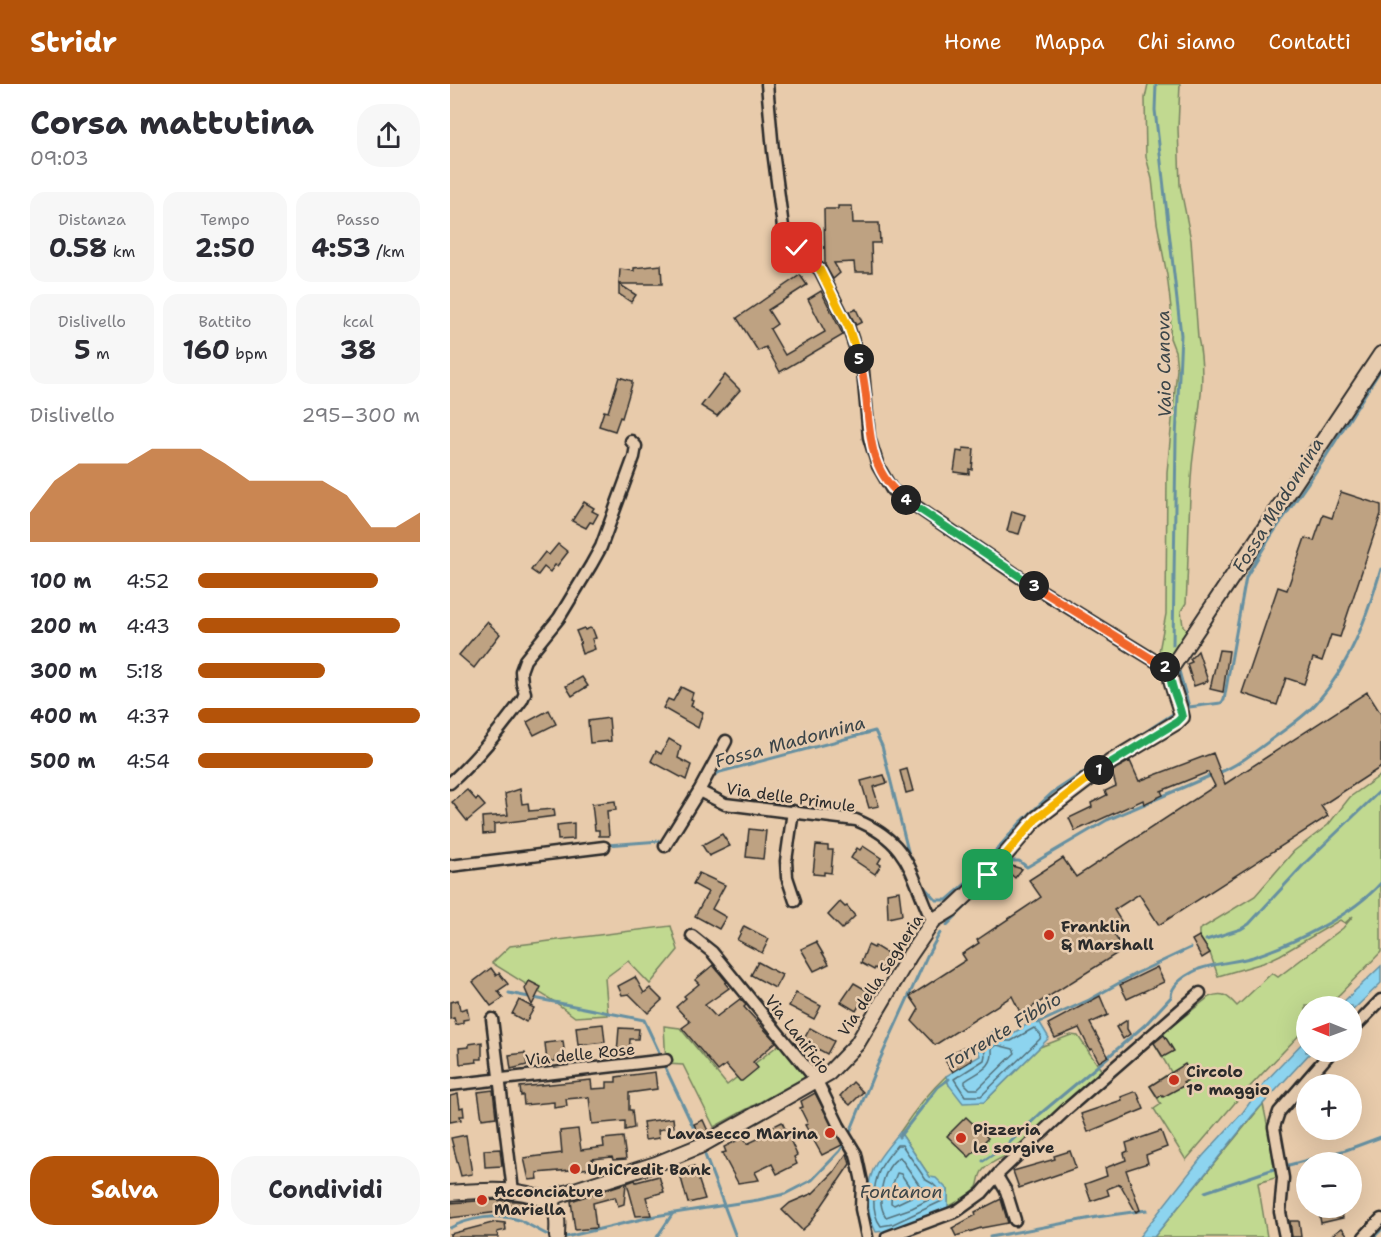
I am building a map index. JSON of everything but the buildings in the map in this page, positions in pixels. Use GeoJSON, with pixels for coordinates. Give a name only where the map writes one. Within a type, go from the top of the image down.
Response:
{"type":"FeatureCollection","features":[{"type":"Feature","properties":{"kind":"street"},"geometry":{"type":"LineString","coordinates":[[767,84],[783,227],[797,248],[820,270],[848,326],[863,371],[869,436],[878,466],[892,490],[1027,582],[1170,670],[1381,354]]}},
{"type":"Feature","properties":{"kind":"street"},"geometry":{"type":"LineString","coordinates":[[450,783],[489,744],[522,700],[525,693],[521,671],[525,660],[559,618],[601,547],[634,457],[636,446],[631,441]]}},
{"type":"Feature","properties":{"kind":"street","name":"Via della Segheria"},"geometry":{"type":"LineString","coordinates":[[548,1202],[559,1195],[656,1164],[700,1146],[829,1073],[857,1044],[910,955],[934,920],[952,909],[988,875],[1036,819],[1112,761],[1182,717],[1170,679],[1170,670]]}},
{"type":"Feature","properties":{"kind":"street","name":"Via delle Primule"},"geometry":{"type":"LineString","coordinates":[[665,846],[726,741]]}},
{"type":"Feature","properties":{"kind":"street","name":"Via delle Primule"},"geometry":{"type":"LineString","coordinates":[[699,791],[725,804],[856,820],[873,828],[891,840],[907,858],[929,914],[934,920]]}},
{"type":"Feature","properties":{"kind":"street"},"geometry":{"type":"LineString","coordinates":[[793,812],[786,861],[787,877],[795,901]]}},
{"type":"Feature","properties":{"kind":"street"},"geometry":{"type":"LineString","coordinates":[[450,866],[604,847]]}},
{"type":"Feature","properties":{"kind":"street","name":"Via Lanificio"},"geometry":{"type":"LineString","coordinates":[[692,936],[724,965],[817,1081],[839,1126],[856,1154],[862,1182],[861,1209],[867,1237]]}},
{"type":"Feature","properties":{"kind":"street"},"geometry":{"type":"LineString","coordinates":[[887,1237],[957,1211],[982,1193],[1067,1109],[1200,993]]}},
{"type":"Feature","properties":{"kind":"street"},"geometry":{"type":"LineString","coordinates":[[1362,1020],[1381,1000]]}},
{"type":"Feature","properties":{"kind":"street"},"geometry":{"type":"LineString","coordinates":[[492,1018],[513,1191]]}},
{"type":"Feature","properties":{"kind":"street","name":"Via delle Rose"},"geometry":{"type":"LineString","coordinates":[[450,1084],[666,1060]]}},
{"type":"Feature","properties":{"kind":"street"},"geometry":{"type":"LineString","coordinates":[[1285,1237],[1280,1212],[1283,1178],[1274,1127],[1279,1112],[1322,1062]]}},
{"type":"Feature","properties":{"kind":"street"},"geometry":{"type":"LineString","coordinates":[[997,1176],[1006,1191],[1015,1220]]}},
{"type":"Feature","properties":{"kind":"street"},"geometry":{"type":"LineString","coordinates":[[450,1193],[513,1191],[532,1195],[548,1202],[555,1210],[558,1222],[557,1237]]}},
{"type":"Feature","properties":{"kind":"street"},"geometry":{"type":"LineString","coordinates":[[1364,1237],[1381,1218]]}},
{"type":"Feature","properties":{"kind":"green space"},"geometry":{"type":"Polygon","coordinates":[[[1148,84],[1180,84],[1178,128],[1180,185],[1191,240],[1202,370],[1191,483],[1186,603],[1181,611],[1183,626],[1194,636],[1172,669],[1158,657],[1166,614],[1167,472],[1177,369],[1175,351],[1170,338],[1171,308],[1167,275],[1157,223],[1152,179],[1146,157],[1145,98],[1148,84]]]}},
{"type":"Feature","properties":{"kind":"green space"},"geometry":{"type":"Polygon","coordinates":[[[1381,775],[1381,952],[1338,996],[1296,996],[1296,1038],[1239,1098],[1186,1160],[1154,1109],[1161,1104],[1150,1086],[1171,1072],[1153,1041],[1209,997],[1218,994],[1225,996],[1237,1006],[1272,973],[1278,977],[1343,928],[1353,916],[1345,923],[1340,920],[1263,963],[1218,976],[1210,953],[1199,936],[1199,930],[1255,896],[1294,851],[1328,825],[1350,797],[1381,775]]]}},
{"type":"Feature","properties":{"kind":"green space"},"geometry":{"type":"Polygon","coordinates":[[[671,926],[678,950],[650,984],[628,961],[605,978],[608,1015],[575,1017],[492,963],[510,946],[671,926]]]}},
{"type":"Feature","properties":{"kind":"green space"},"geometry":{"type":"Polygon","coordinates":[[[664,1026],[680,1028],[727,1085],[781,1043],[807,1076],[714,1127],[683,1065],[666,1064],[664,1026]]]}},
{"type":"Feature","properties":{"kind":"green space"},"geometry":{"type":"Polygon","coordinates":[[[1071,1035],[1078,1036],[1102,1071],[1013,1151],[984,1169],[977,1187],[948,1207],[948,1190],[930,1177],[900,1132],[927,1096],[946,1076],[949,1085],[984,1102],[1040,1047],[1071,1035]]]}},
{"type":"Feature","properties":{"kind":"green space"},"geometry":{"type":"Polygon","coordinates":[[[1263,1104],[1278,1177],[1258,1183],[1267,1237],[1154,1237],[1263,1104]]]}},
{"type":"Feature","properties":{"kind":"water"},"geometry":{"type":"Polygon","coordinates":[[[1381,966],[1381,983],[1362,1001],[1362,996],[1350,996],[1381,966]]]}},
{"type":"Feature","properties":{"kind":"water"},"geometry":{"type":"Polygon","coordinates":[[[1037,1018],[1049,1038],[984,1102],[963,1103],[949,1085],[946,1076],[980,1056],[977,1044],[992,1032],[1001,1028],[1009,1036],[1037,1018]]]}},
{"type":"Feature","properties":{"kind":"water"},"geometry":{"type":"Polygon","coordinates":[[[1296,1049],[1296,1062],[1302,1062],[1252,1116],[1154,1237],[1139,1237],[1202,1157],[1243,1112],[1264,1083],[1296,1049]]]}},
{"type":"Feature","properties":{"kind":"water","name":"Fontanon"},"geometry":{"type":"Polygon","coordinates":[[[900,1132],[930,1177],[936,1178],[948,1190],[948,1207],[895,1230],[876,1232],[868,1206],[870,1179],[879,1158],[900,1132]]]}},
{"type":"Feature","properties":{"kind":"waterway","name":"Vaio Canova"},"geometry":{"type":"LineString","coordinates":[[1156,84],[1155,110],[1181,335],[1176,438],[1173,645]]}},
{"type":"Feature","properties":{"kind":"waterway","name":"Fossa Madonnina"},"geometry":{"type":"LineString","coordinates":[[1186,709],[1221,703],[1224,700],[1246,577],[1381,369]]}},
{"type":"Feature","properties":{"kind":"waterway"},"geometry":{"type":"LineString","coordinates":[[1218,773],[1253,753],[1302,716],[1330,686],[1357,638],[1381,569]]}},
{"type":"Feature","properties":{"kind":"waterway","name":"Vaio Canova"},"geometry":{"type":"LineString","coordinates":[[1179,671],[1189,707]]}},
{"type":"Feature","properties":{"kind":"waterway","name":"Fossa Madonnina"},"geometry":{"type":"LineString","coordinates":[[924,887],[936,900],[947,900],[969,881],[1021,822],[1052,793],[1173,714]]}},
{"type":"Feature","properties":{"kind":"waterway","name":"Fossa Madonnina"},"geometry":{"type":"LineString","coordinates":[[711,777],[720,772],[875,731],[882,746],[909,855],[920,878]]}},
{"type":"Feature","properties":{"kind":"waterway"},"geometry":{"type":"LineString","coordinates":[[993,879],[1010,861],[1019,861],[1027,867],[1107,820],[1212,775]]}},
{"type":"Feature","properties":{"kind":"waterway","name":"Torrente Fibbio"},"geometry":{"type":"LineString","coordinates":[[1206,940],[1241,929],[1249,924],[1306,862],[1381,790]]}},
{"type":"Feature","properties":{"kind":"waterway","name":"Fossa Madonnina"},"geometry":{"type":"LineString","coordinates":[[607,845],[666,839]]}},
{"type":"Feature","properties":{"kind":"waterway"},"geometry":{"type":"LineString","coordinates":[[983,1161],[1007,1145],[1146,1024],[1171,997],[1174,988],[1185,977],[1199,969],[1253,957],[1304,936],[1354,907],[1381,883]]}},
{"type":"Feature","properties":{"kind":"waterway"},"geometry":{"type":"LineString","coordinates":[[947,925],[986,886]]}},
{"type":"Feature","properties":{"kind":"waterway"},"geometry":{"type":"LineString","coordinates":[[848,1137],[877,1066],[927,956],[940,933]]}},
{"type":"Feature","properties":{"kind":"waterway","name":"Torrente Fibbio"},"geometry":{"type":"LineString","coordinates":[[1038,1023],[1089,1000],[1135,974],[1190,948]]}},
{"type":"Feature","properties":{"kind":"waterway"},"geometry":{"type":"LineString","coordinates":[[509,993],[644,1020],[659,1052]]}},
{"type":"Feature","properties":{"kind":"waterway"},"geometry":{"type":"LineString","coordinates":[[665,1067],[699,1139]]}},
{"type":"Feature","properties":{"kind":"waterway","name":"Torrente Fibbio"},"geometry":{"type":"LineString","coordinates":[[899,1137],[938,1087],[949,1079]]}},
{"type":"Feature","properties":{"kind":"waterway"},"geometry":{"type":"LineString","coordinates":[[1285,1166],[1346,1150],[1381,1137]]}},
{"type":"Feature","properties":{"kind":"waterway"},"geometry":{"type":"LineString","coordinates":[[566,1237],[655,1216],[785,1194],[812,1180],[845,1143]]}},
{"type":"Feature","properties":{"kind":"waterway"},"geometry":{"type":"LineString","coordinates":[[705,1155],[736,1237]]}},
{"type":"Feature","properties":{"kind":"waterway"},"geometry":{"type":"LineString","coordinates":[[1205,1192],[1274,1169]]}},
{"type":"Feature","properties":{"kind":"waterway"},"geometry":{"type":"LineString","coordinates":[[990,1237],[1147,1210]]}},
{"type":"Feature","properties":{"kind":"waterway"},"geometry":{"type":"LineString","coordinates":[[657,1237],[673,1213]]}},
{"type":"Feature","properties":{"kind":"waterway"},"geometry":{"type":"LineString","coordinates":[[450,1228],[474,1219],[502,1217],[519,1220],[552,1237]]}},
{"type":"Feature","properties":{"kind":"waterway"},"geometry":{"type":"LineString","coordinates":[[1374,1237],[1381,1230]]}},
{"type":"Feature","properties":{"kind":"place","name":"Franklin & Marshall"},"geometry":{"type":"Point","coordinates":[1049,935]}},
{"type":"Feature","properties":{"kind":"place","name":"Circolo 1° maggio"},"geometry":{"type":"Point","coordinates":[1174,1080]}},
{"type":"Feature","properties":{"kind":"place","name":"Lavasecco Marina"},"geometry":{"type":"Point","coordinates":[830,1133]}},
{"type":"Feature","properties":{"kind":"place","name":"Pizzeria le sorgive"},"geometry":{"type":"Point","coordinates":[961,1138]}},
{"type":"Feature","properties":{"kind":"place","name":"UniCredit Bank"},"geometry":{"type":"Point","coordinates":[575,1169]}},
{"type":"Feature","properties":{"kind":"place","name":"Acconciature Mariella"},"geometry":{"type":"Point","coordinates":[482,1200]}},
{"type":"Feature","properties":{"kind":"route"},"geometry":{"type":"LineString","coordinates":[[797,248],[820,270],[848,326],[863,371],[869,436],[878,466],[892,490],[1027,582],[1170,670],[1170,679],[1182,717],[1112,761],[1036,819],[988,875]]}}]}
